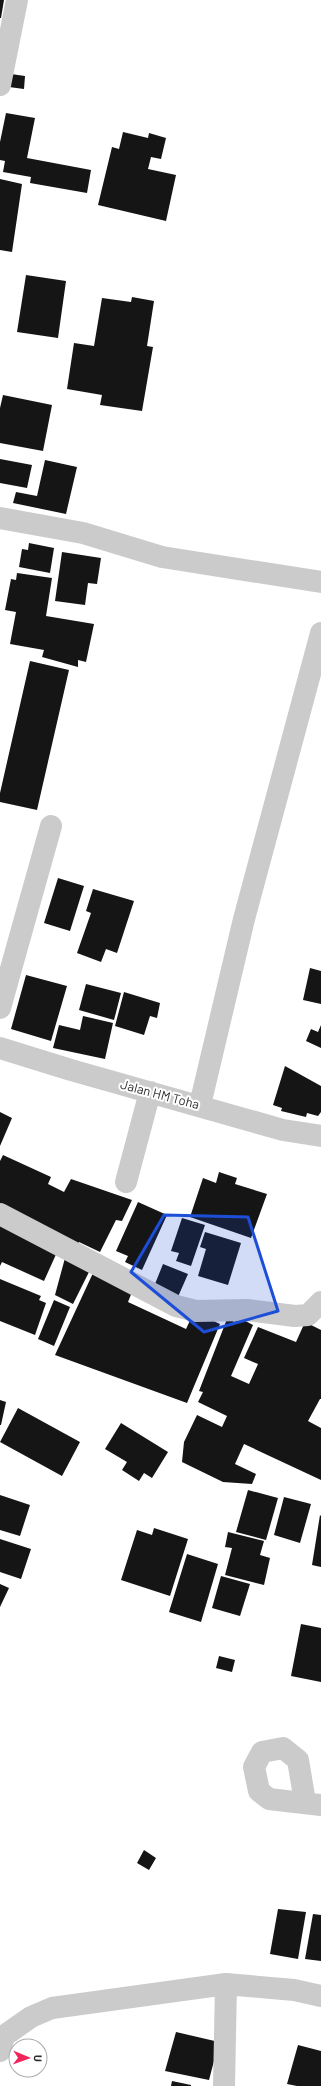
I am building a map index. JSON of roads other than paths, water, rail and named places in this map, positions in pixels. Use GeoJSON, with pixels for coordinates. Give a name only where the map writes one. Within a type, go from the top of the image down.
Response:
{"type":"FeatureCollection","features":[{"type":"Feature","properties":{"kind":"street"},"geometry":{"type":"LineString","coordinates":[[0,84],[17,0]]}},
{"type":"Feature","properties":{"kind":"street"},"geometry":{"type":"LineString","coordinates":[[0,518],[83,533],[162,557],[321,582]]}},
{"type":"Feature","properties":{"kind":"street"},"geometry":{"type":"LineString","coordinates":[[200,1105],[244,919],[321,634]]}},
{"type":"Feature","properties":{"kind":"street"},"geometry":{"type":"LineString","coordinates":[[0,1008],[51,826]]}},
{"type":"Feature","properties":{"kind":"street","name":"Jalan HM Toha"},"geometry":{"type":"LineString","coordinates":[[0,1048],[71,1070],[200,1105],[283,1130],[321,1136]]}},
{"type":"Feature","properties":{"kind":"street"},"geometry":{"type":"LineString","coordinates":[[126,1182],[150,1092]]}},
{"type":"Feature","properties":{"kind":"street"},"geometry":{"type":"LineString","coordinates":[[0,1214],[176,1306],[196,1311],[247,1310],[295,1316],[308,1315],[321,1302]]}},
{"type":"Feature","properties":{"kind":"street"},"geometry":{"type":"LineString","coordinates":[[0,2051],[4,2036],[31,2016],[52,2008],[226,1984],[294,1990],[321,1996]]}},
{"type":"Feature","properties":{"kind":"street"},"geometry":{"type":"LineString","coordinates":[[224,2086],[226,1984]]}}]}
